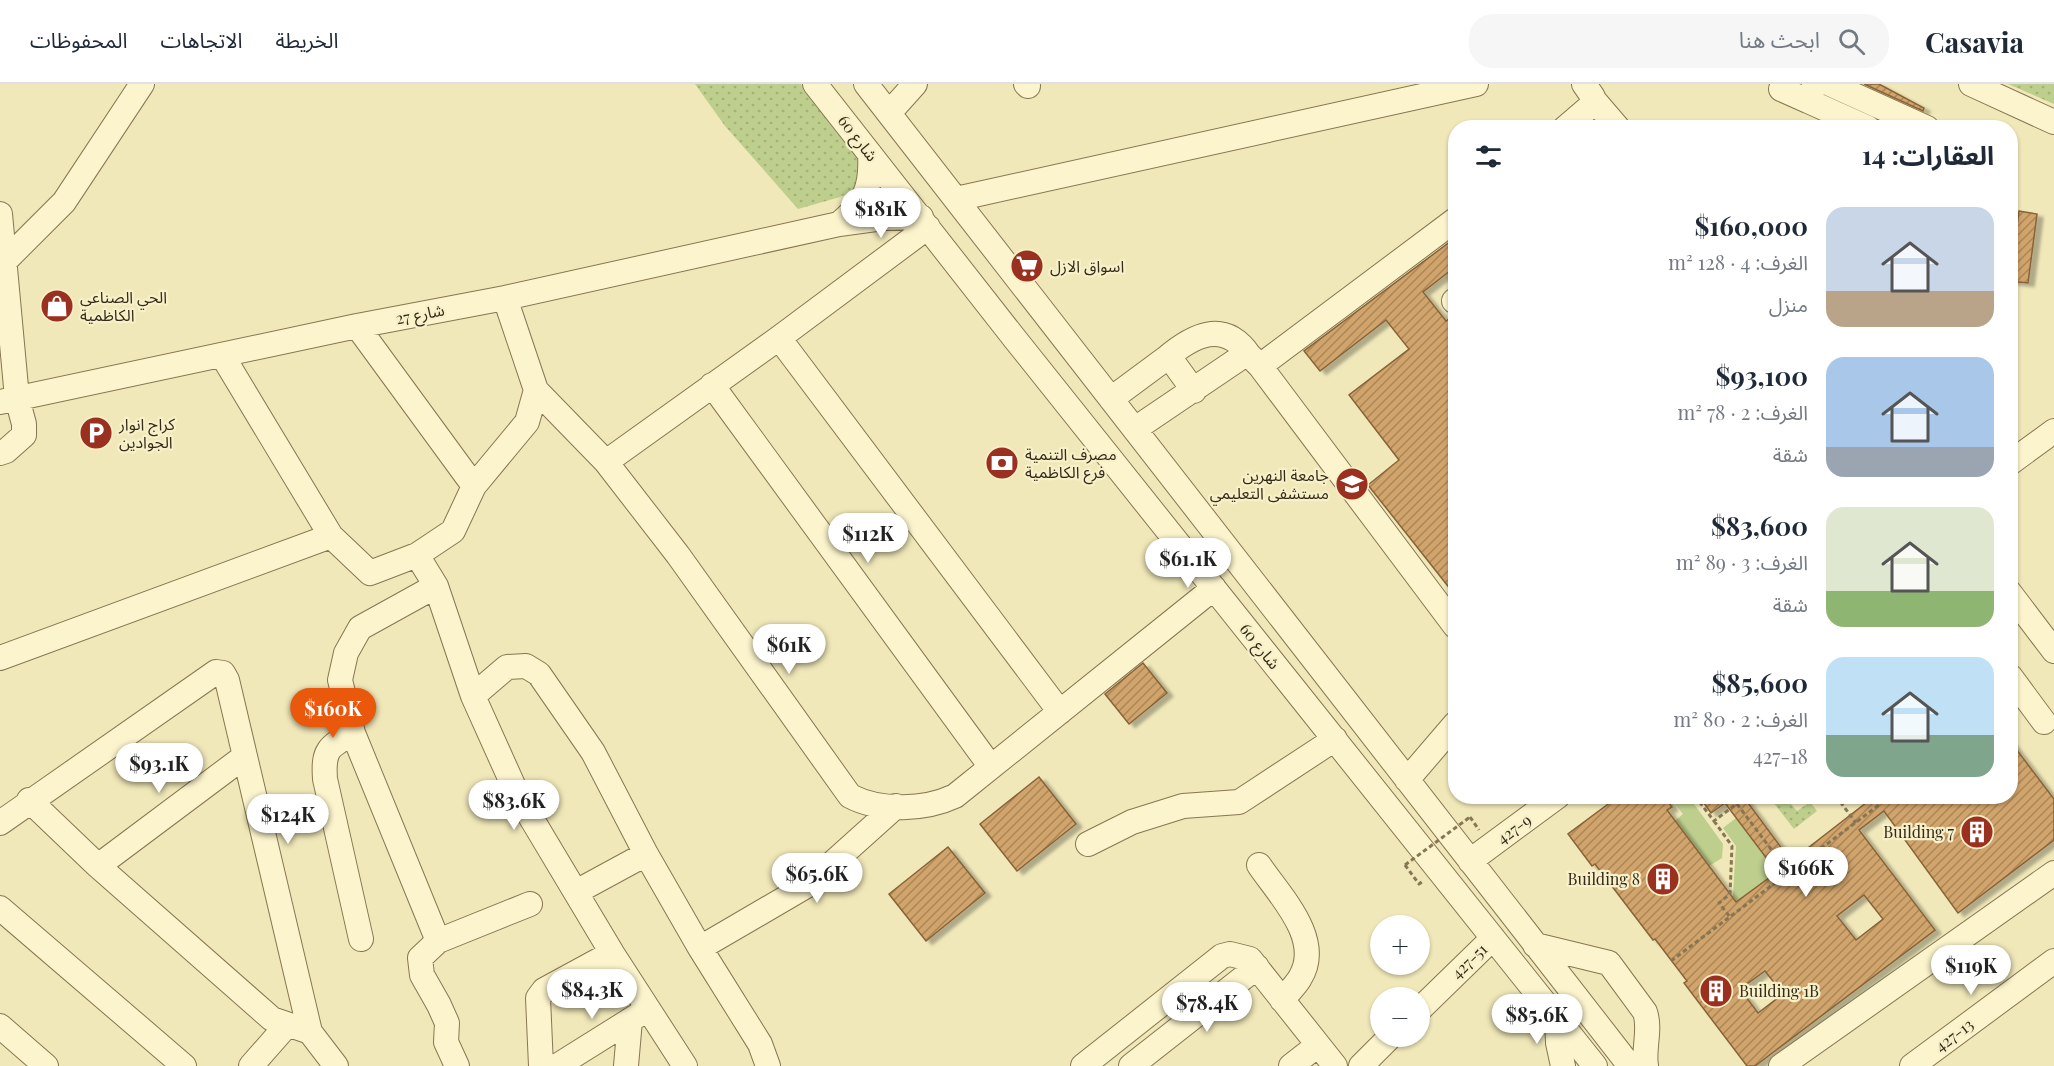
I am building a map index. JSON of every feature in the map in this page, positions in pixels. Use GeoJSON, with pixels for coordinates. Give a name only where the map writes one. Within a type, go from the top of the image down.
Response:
{"type":"FeatureCollection","features":[{"type":"Feature","properties":{"kind":"street"},"geometry":{"type":"LineString","coordinates":[[5,261],[64,202],[142,84]]}},
{"type":"Feature","properties":{"kind":"street","name":"شارع 60"},"geometry":{"type":"LineString","coordinates":[[815,84],[1015,339],[1595,1066]]}},
{"type":"Feature","properties":{"kind":"street","name":"شارع 60"},"geometry":{"type":"LineString","coordinates":[[866,84],[1630,1066]]}},
{"type":"Feature","properties":{"kind":"street"},"geometry":{"type":"LineString","coordinates":[[889,113],[915,84]]}},
{"type":"Feature","properties":{"kind":"street"},"geometry":{"type":"LineString","coordinates":[[956,199],[1476,84]]}},
{"type":"Feature","properties":{"kind":"street"},"geometry":{"type":"LineString","coordinates":[[1971,84],[2054,122]]}},
{"type":"Feature","properties":{"kind":"street"},"geometry":{"type":"LineString","coordinates":[[1781,89],[1812,92],[1837,120]]}},
{"type":"Feature","properties":{"kind":"street"},"geometry":{"type":"LineString","coordinates":[[1838,120],[1840,89],[1909,120]]}},
{"type":"Feature","properties":{"kind":"street"},"geometry":{"type":"LineString","coordinates":[[1575,120],[1591,107],[1589,92]]}},
{"type":"Feature","properties":{"kind":"street"},"geometry":{"type":"LineString","coordinates":[[1589,92],[1612,120]]}},
{"type":"Feature","properties":{"kind":"street"},"geometry":{"type":"LineString","coordinates":[[839,224],[857,209],[865,195],[871,176],[870,154]]}},
{"type":"Feature","properties":{"kind":"street"},"geometry":{"type":"LineString","coordinates":[[0,214],[5,261],[9,400],[24,424],[24,435],[6,451],[0,453]]}},
{"type":"Feature","properties":{"kind":"street","name":"شارع 27"},"geometry":{"type":"LineString","coordinates":[[9,400],[357,326],[505,298],[839,224],[883,218],[924,222]]}},
{"type":"Feature","properties":{"kind":"street"},"geometry":{"type":"LineString","coordinates":[[606,462],[779,339],[924,222]]}},
{"type":"Feature","properties":{"kind":"street"},"geometry":{"type":"LineString","coordinates":[[1135,429],[1240,358],[1255,361],[1448,225]]}},
{"type":"Feature","properties":{"kind":"street"},"geometry":{"type":"LineString","coordinates":[[505,298],[536,390],[606,462],[685,565],[850,796],[872,805],[928,806],[955,796],[1214,588]]}},
{"type":"Feature","properties":{"kind":"street"},"geometry":{"type":"LineString","coordinates":[[357,326],[474,486]]}},
{"type":"Feature","properties":{"kind":"street"},"geometry":{"type":"LineString","coordinates":[[1111,399],[1196,337],[1208,334],[1219,335],[1240,342],[1448,617]]}},
{"type":"Feature","properties":{"kind":"street"},"geometry":{"type":"LineString","coordinates":[[779,339],[1060,712]]}},
{"type":"Feature","properties":{"kind":"street"},"geometry":{"type":"LineString","coordinates":[[222,355],[331,536],[370,573],[417,555],[453,531],[474,486],[527,422],[536,390]]}},
{"type":"Feature","properties":{"kind":"street"},"geometry":{"type":"LineString","coordinates":[[1166,359],[1173,362],[1194,391]]}},
{"type":"Feature","properties":{"kind":"street"},"geometry":{"type":"LineString","coordinates":[[712,385],[991,767]]}},
{"type":"Feature","properties":{"kind":"street"},"geometry":{"type":"LineString","coordinates":[[2018,457],[2054,431]]}},
{"type":"Feature","properties":{"kind":"street"},"geometry":{"type":"LineString","coordinates":[[0,658],[331,536]]}},
{"type":"Feature","properties":{"kind":"street"},"geometry":{"type":"LineString","coordinates":[[417,555],[436,586],[473,696],[518,796],[612,953],[639,1015],[685,1066]]}},
{"type":"Feature","properties":{"kind":"street"},"geometry":{"type":"LineString","coordinates":[[436,586],[360,628],[346,653],[340,680],[353,733],[438,941]]}},
{"type":"Feature","properties":{"kind":"street"},"geometry":{"type":"LineString","coordinates":[[2018,603],[2052,643]]}},
{"type":"Feature","properties":{"kind":"street"},"geometry":{"type":"LineString","coordinates":[[473,696],[507,668],[526,666],[539,674],[593,752],[646,854],[700,948],[760,1044],[768,1066]]}},
{"type":"Feature","properties":{"kind":"street"},"geometry":{"type":"LineString","coordinates":[[0,822],[216,672],[224,673],[310,1032],[336,1066]]}},
{"type":"Feature","properties":{"kind":"street"},"geometry":{"type":"LineString","coordinates":[[2018,687],[2044,722]]}},
{"type":"Feature","properties":{"kind":"street"},"geometry":{"type":"LineString","coordinates":[[1407,780],[1448,732]]}},
{"type":"Feature","properties":{"kind":"street"},"geometry":{"type":"LineString","coordinates":[[353,733],[333,744],[324,761],[325,779],[361,939]]}},
{"type":"Feature","properties":{"kind":"street"},"geometry":{"type":"LineString","coordinates":[[1088,844],[1132,822],[1183,806],[1239,802],[1335,739]]}},
{"type":"Feature","properties":{"kind":"street"},"geometry":{"type":"LineString","coordinates":[[98,866],[245,756]]}},
{"type":"Feature","properties":{"kind":"street"},"geometry":{"type":"LineString","coordinates":[[29,800],[98,866],[272,1019],[310,1032]]}},
{"type":"Feature","properties":{"kind":"street","name":"427-9"},"geometry":{"type":"LineString","coordinates":[[1470,861],[1547,804]]}},
{"type":"Feature","properties":{"kind":"street"},"geometry":{"type":"LineString","coordinates":[[700,948],[808,885],[896,807]]}},
{"type":"Feature","properties":{"kind":"street"},"geometry":{"type":"LineString","coordinates":[[576,892],[646,854]]}},
{"type":"Feature","properties":{"kind":"street"},"geometry":{"type":"LineString","coordinates":[[1258,865],[1303,929],[1306,942],[1306,966],[1300,978],[1282,1000]]}},
{"type":"Feature","properties":{"kind":"street"},"geometry":{"type":"LineString","coordinates":[[1781,1066],[2054,873]]}},
{"type":"Feature","properties":{"kind":"street"},"geometry":{"type":"LineString","coordinates":[[457,1066],[446,1042],[447,1023],[422,975],[420,958],[438,941],[530,904]]}},
{"type":"Feature","properties":{"kind":"street"},"geometry":{"type":"LineString","coordinates":[[0,908],[184,1066]]}},
{"type":"Feature","properties":{"kind":"street","name":"427-51"},"geometry":{"type":"LineString","coordinates":[[1430,999],[1493,938]]}},
{"type":"Feature","properties":{"kind":"street"},"geometry":{"type":"LineString","coordinates":[[1535,945],[1609,963],[1645,1012],[1648,1022],[1644,1057],[1646,1066]]}},
{"type":"Feature","properties":{"kind":"street"},"geometry":{"type":"LineString","coordinates":[[541,1066],[538,998],[544,990],[612,953]]}},
{"type":"Feature","properties":{"kind":"street"},"geometry":{"type":"LineString","coordinates":[[1083,1066],[1222,957],[1230,954],[1250,959],[1335,1066]]}},
{"type":"Feature","properties":{"kind":"street","name":"427-13"},"geometry":{"type":"LineString","coordinates":[[1912,1066],[2054,961]]}},
{"type":"Feature","properties":{"kind":"street"},"geometry":{"type":"LineString","coordinates":[[1131,1066],[1257,967]]}},
{"type":"Feature","properties":{"kind":"street"},"geometry":{"type":"LineString","coordinates":[[557,1066],[639,1015]]}},
{"type":"Feature","properties":{"kind":"street"},"geometry":{"type":"LineString","coordinates":[[626,1066],[639,1015]]}},
{"type":"Feature","properties":{"kind":"street"},"geometry":{"type":"LineString","coordinates":[[1557,1017],[1558,1043],[1563,1066]]}},
{"type":"Feature","properties":{"kind":"street"},"geometry":{"type":"LineString","coordinates":[[250,1066],[287,1025]]}},
{"type":"Feature","properties":{"kind":"street"},"geometry":{"type":"LineString","coordinates":[[0,1026],[46,1066]]}},
{"type":"Feature","properties":{"kind":"street"},"geometry":{"type":"LineString","coordinates":[[1292,1066],[1318,1045]]}},
{"type":"Feature","properties":{"kind":"street"},"geometry":{"type":"LineString","coordinates":[[1361,1066],[1380,1047]]}},
{"type":"Feature","properties":{"kind":"path"},"geometry":{"type":"LineString","coordinates":[[1701,804],[1732,846],[1730,894],[1719,903],[1730,917]]}},
{"type":"Feature","properties":{"kind":"path"},"geometry":{"type":"LineString","coordinates":[[1714,821],[1737,804],[1789,873]]}},
{"type":"Feature","properties":{"kind":"path"},"geometry":{"type":"LineString","coordinates":[[1842,804],[1856,823]]}},
{"type":"Feature","properties":{"kind":"path"},"geometry":{"type":"LineString","coordinates":[[1671,961],[1881,804]]}},
{"type":"Feature","properties":{"kind":"path"},"geometry":{"type":"LineString","coordinates":[[1419,884],[1405,865],[1470,817],[1480,831]]}},
{"type":"Feature","properties":{"kind":"green space"},"geometry":{"type":"Polygon","coordinates":[[[695,84],[801,84],[855,150],[860,164],[853,191],[798,209],[725,126],[695,84]]]}},
{"type":"Feature","properties":{"kind":"green space"},"geometry":{"type":"Polygon","coordinates":[[[2008,84],[2054,84],[2054,104],[2008,84]]]}},
{"type":"Feature","properties":{"kind":"green space"},"geometry":{"type":"Polygon","coordinates":[[[1675,804],[1694,804],[1723,844],[1722,858],[1709,866],[1675,821],[1683,814],[1675,804]]]}},
{"type":"Feature","properties":{"kind":"green space"},"geometry":{"type":"Polygon","coordinates":[[[1774,804],[1791,804],[1797,811],[1807,804],[1812,804],[1817,811],[1794,829],[1774,804]]]}},
{"type":"Feature","properties":{"kind":"green space"},"geometry":{"type":"Polygon","coordinates":[[[1736,818],[1777,872],[1730,907],[1725,901],[1733,895],[1736,846],[1723,828],[1736,818]]]}},
{"type":"Feature","properties":{"kind":"building"},"geometry":{"type":"Polygon","coordinates":[[[1864,84],[1879,84],[1924,108],[1923,111],[1864,84]]]}},
{"type":"Feature","properties":{"kind":"building"},"geometry":{"type":"Polygon","coordinates":[[[2019,211],[2037,214],[2028,283],[2018,282],[2019,211]]]}},
{"type":"Feature","properties":{"kind":"building"},"geometry":{"type":"Polygon","coordinates":[[[1448,243],[1448,272],[1423,292],[1446,321],[1448,320],[1448,586],[1368,485],[1399,460],[1349,395],[1409,349],[1386,320],[1320,371],[1304,351],[1448,243]]]}},
{"type":"Feature","properties":{"kind":"building"},"geometry":{"type":"Polygon","coordinates":[[[1143,663],[1167,693],[1129,724],[1105,694],[1143,663]]]}},
{"type":"Feature","properties":{"kind":"building"},"geometry":{"type":"Polygon","coordinates":[[[2018,752],[2054,799],[2054,840],[1958,913],[1884,811],[1859,830],[1935,930],[1755,1066],[1747,1066],[1684,983],[1687,981],[1655,939],[1653,940],[1595,864],[1592,866],[1568,834],[1608,804],[1670,804],[1672,807],[1667,810],[1736,902],[1777,872],[1726,804],[1749,804],[1791,861],[1865,804],[2018,804],[2018,752]],[[1864,895],[1837,916],[1856,940],[1883,919],[1864,895]],[[1765,971],[1740,989],[1758,1013],[1783,994],[1765,971]]]}},
{"type":"Feature","properties":{"kind":"building"},"geometry":{"type":"Polygon","coordinates":[[[1039,777],[1076,824],[1017,871],[980,824],[1039,777]]]}},
{"type":"Feature","properties":{"kind":"building"},"geometry":{"type":"Polygon","coordinates":[[[1705,804],[1724,804],[1711,813],[1705,804]]]}},
{"type":"Feature","properties":{"kind":"building"},"geometry":{"type":"Polygon","coordinates":[[[948,847],[985,893],[926,941],[889,894],[948,847]]]}},
{"type":"Feature","properties":{"kind":"place","name":"اسواق الازل"},"geometry":{"type":"Point","coordinates":[1027,266]}},
{"type":"Feature","properties":{"kind":"place","name":"الحي الصناعي الكاظمية"},"geometry":{"type":"Point","coordinates":[57,306]}},
{"type":"Feature","properties":{"kind":"place","name":"كراج انوار الجوادين"},"geometry":{"type":"Point","coordinates":[96,433]}},
{"type":"Feature","properties":{"kind":"place","name":"مصرف التنمية فرع الكاظمية"},"geometry":{"type":"Point","coordinates":[1002,463]}},
{"type":"Feature","properties":{"kind":"place","name":"جامعة النهرين مستشفى التعليمي"},"geometry":{"type":"Point","coordinates":[1352,484]}},
{"type":"Feature","properties":{"kind":"place","name":"Building 7"},"geometry":{"type":"Point","coordinates":[1977,832]}},
{"type":"Feature","properties":{"kind":"place","name":"Building 8"},"geometry":{"type":"Point","coordinates":[1663,879]}},
{"type":"Feature","properties":{"kind":"place","name":"Building 1B"},"geometry":{"type":"Point","coordinates":[1716,991]}}]}
